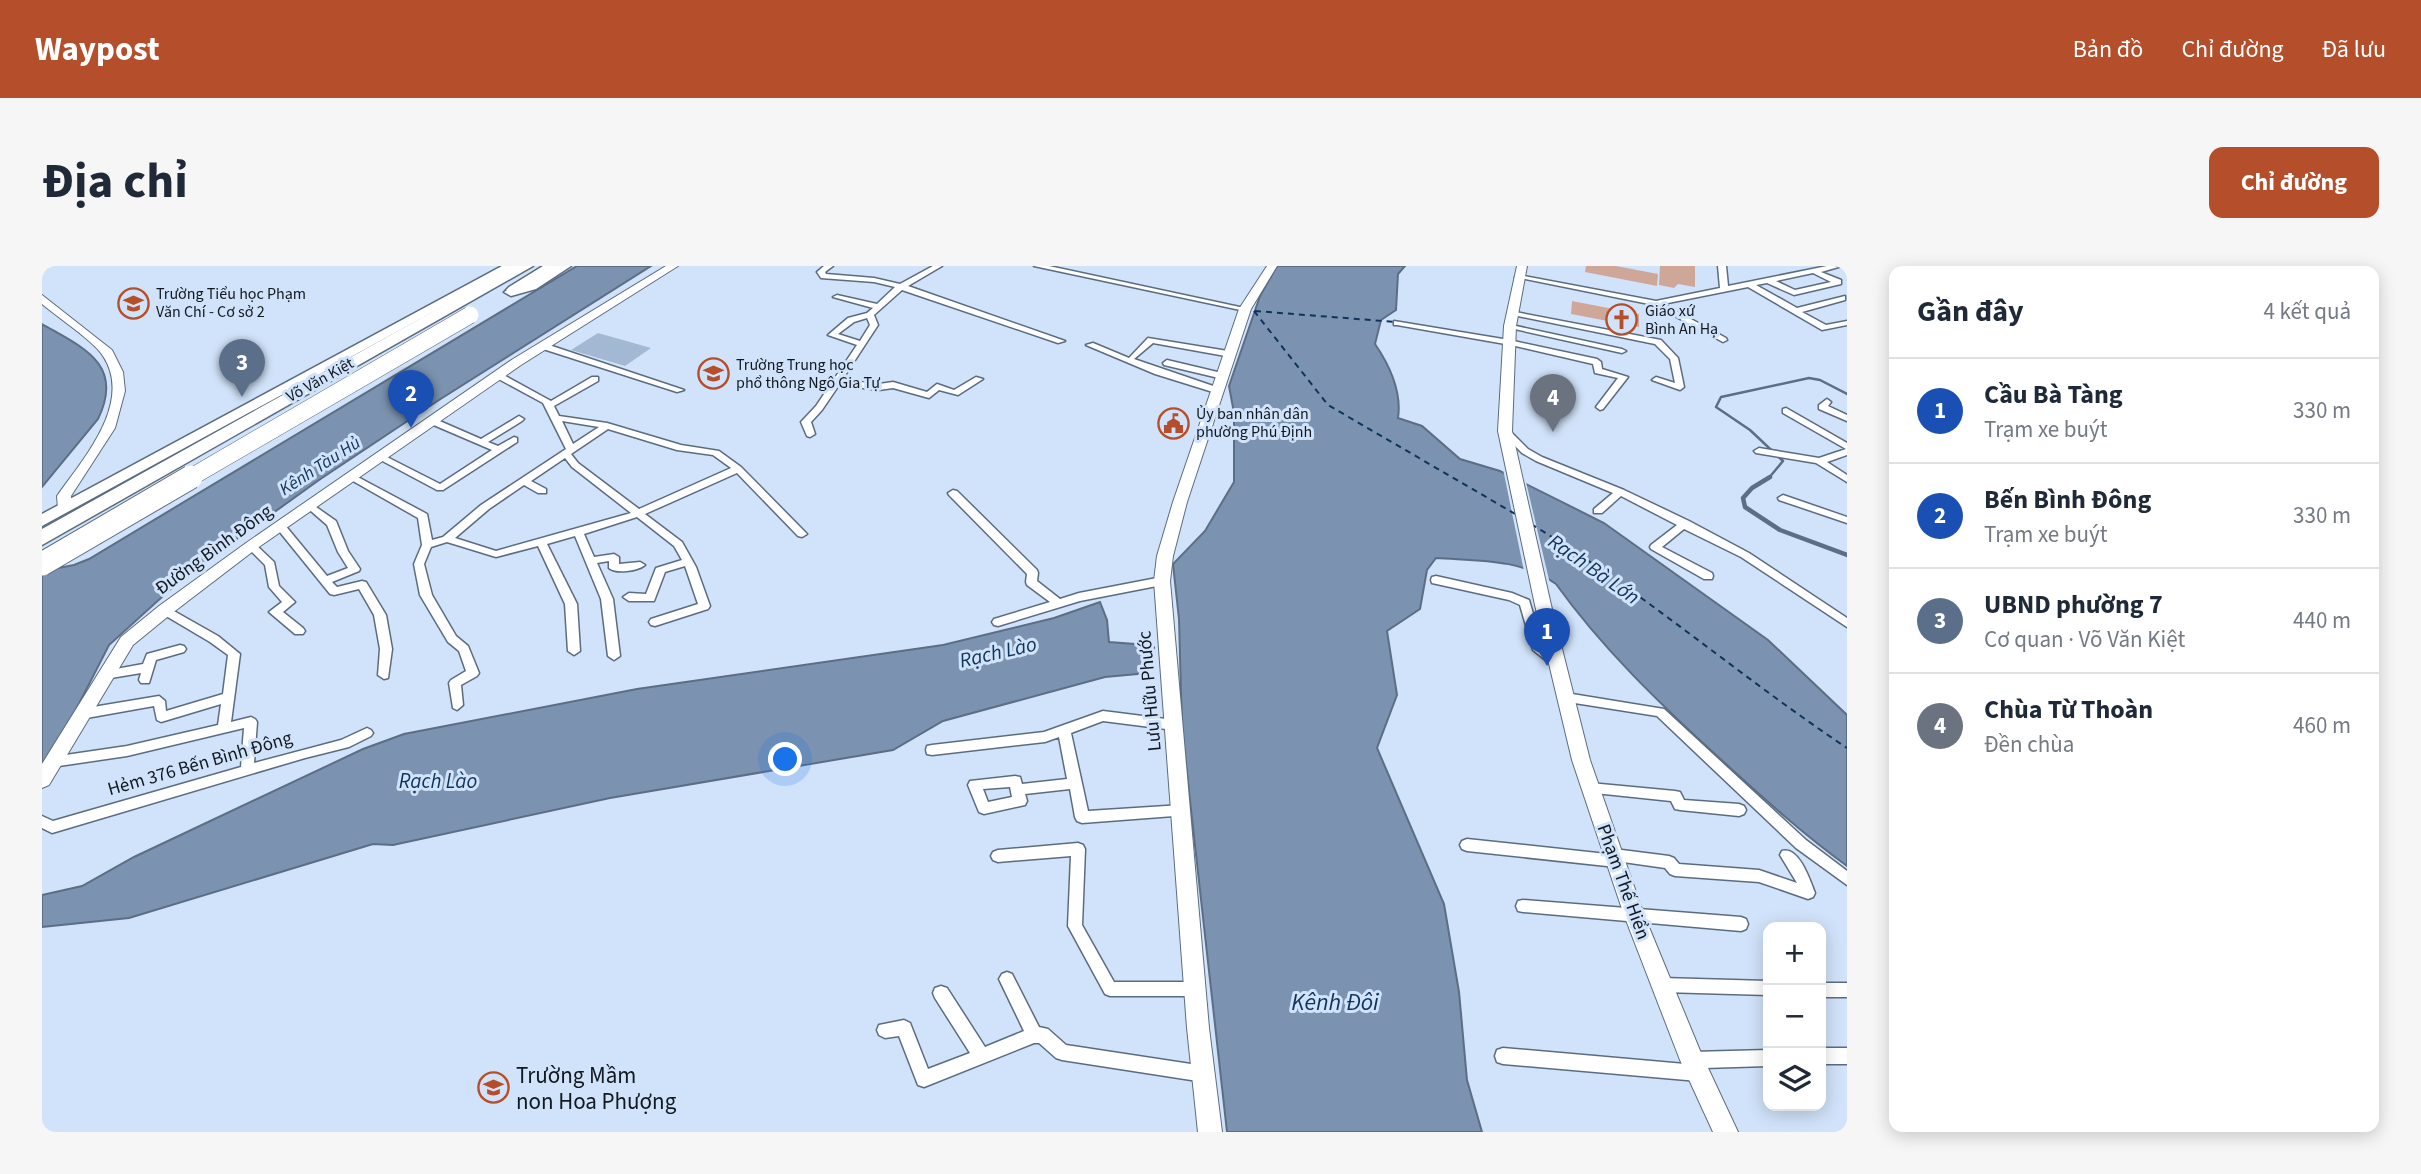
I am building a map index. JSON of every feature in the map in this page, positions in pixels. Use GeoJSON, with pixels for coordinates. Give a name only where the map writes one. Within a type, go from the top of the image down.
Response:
{"type":"FeatureCollection","features":[{"type":"Feature","properties":{"kind":"highway","name":"Võ Văn Kiệt"},"geometry":{"type":"LineString","coordinates":[[42,538],[340,368],[402,337],[526,266]]}},
{"type":"Feature","properties":{"kind":"highway","name":"Võ Văn Kiệt"},"geometry":{"type":"LineString","coordinates":[[42,551],[392,353],[470,315],[552,268]]}},
{"type":"Feature","properties":{"kind":"highway"},"geometry":{"type":"LineString","coordinates":[[42,564],[470,315]]}},
{"type":"Feature","properties":{"kind":"highway"},"geometry":{"type":"LineString","coordinates":[[340,368],[399,327]]}},
{"type":"Feature","properties":{"kind":"main road","name":"Võ Văn Kiệt"},"geometry":{"type":"LineString","coordinates":[[42,521],[511,266]]}},
{"type":"Feature","properties":{"kind":"main road","name":"Võ Văn Kiệt"},"geometry":{"type":"LineString","coordinates":[[511,292],[531,286],[565,266]]}},
{"type":"Feature","properties":{"kind":"main road"},"geometry":{"type":"LineString","coordinates":[[42,551],[56,554],[81,551],[428,346],[470,315]]}},
{"type":"Feature","properties":{"kind":"street","name":"Đường Bình Đông"},"geometry":{"type":"LineString","coordinates":[[42,780],[127,641],[165,610],[309,505],[498,375],[673,266]]}},
{"type":"Feature","properties":{"kind":"street"},"geometry":{"type":"LineString","coordinates":[[830,266],[821,272],[824,276],[874,280],[902,287],[1061,341]]}},
{"type":"Feature","properties":{"kind":"street"},"geometry":{"type":"LineString","coordinates":[[862,344],[832,335],[851,320],[870,315],[902,287],[938,266]]}},
{"type":"Feature","properties":{"kind":"street"},"geometry":{"type":"LineString","coordinates":[[1038,266],[1245,309]]}},
{"type":"Feature","properties":{"kind":"street","name":"Lưu Hữu Phước"},"geometry":{"type":"LineString","coordinates":[[1210,1132],[1195,989],[1162,581],[1165,556],[1180,502],[1245,309],[1272,266]]}},
{"type":"Feature","properties":{"kind":"street"},"geometry":{"type":"LineString","coordinates":[[1722,266],[1724,289]]}},
{"type":"Feature","properties":{"kind":"street"},"geometry":{"type":"LineString","coordinates":[[1656,303],[1838,266]]}},
{"type":"Feature","properties":{"kind":"street"},"geometry":{"type":"LineString","coordinates":[[1823,269],[1847,279]]}},
{"type":"Feature","properties":{"kind":"street"},"geometry":{"type":"LineString","coordinates":[[1723,340],[1656,303],[1521,271],[1510,326],[1505,425],[1525,451],[1620,492],[1745,555],[1847,623]]}},
{"type":"Feature","properties":{"kind":"street"},"geometry":{"type":"LineString","coordinates":[[1768,280],[1794,293],[1838,282],[1814,271]]}},
{"type":"Feature","properties":{"kind":"street"},"geometry":{"type":"LineString","coordinates":[[1749,284],[1825,328],[1847,323]]}},
{"type":"Feature","properties":{"kind":"street"},"geometry":{"type":"LineString","coordinates":[[837,297],[879,307]]}},
{"type":"Feature","properties":{"kind":"street"},"geometry":{"type":"LineString","coordinates":[[42,298],[108,354],[118,374],[120,385],[115,414],[64,496],[65,509]]}},
{"type":"Feature","properties":{"kind":"street"},"geometry":{"type":"LineString","coordinates":[[1796,311],[1842,298]]}},
{"type":"Feature","properties":{"kind":"street"},"geometry":{"type":"LineString","coordinates":[[1513,313],[1626,344]]}},
{"type":"Feature","properties":{"kind":"street"},"geometry":{"type":"LineString","coordinates":[[810,434],[806,422],[837,382],[874,325],[870,315]]}},
{"type":"Feature","properties":{"kind":"street"},"geometry":{"type":"LineString","coordinates":[[1397,323],[1509,342],[1597,362],[1598,371],[1623,377],[1600,407]]}},
{"type":"Feature","properties":{"kind":"street"},"geometry":{"type":"LineString","coordinates":[[1510,326],[1626,344],[1658,342],[1674,358],[1680,387],[1656,380]]}},
{"type":"Feature","properties":{"kind":"street"},"geometry":{"type":"LineString","coordinates":[[1133,357],[1151,340],[1230,354]]}},
{"type":"Feature","properties":{"kind":"street"},"geometry":{"type":"LineString","coordinates":[[1090,345],[1158,372],[1221,384]]}},
{"type":"Feature","properties":{"kind":"street"},"geometry":{"type":"LineString","coordinates":[[544,346],[680,390]]}},
{"type":"Feature","properties":{"kind":"street"},"geometry":{"type":"LineString","coordinates":[[1167,363],[1221,384]]}},
{"type":"Feature","properties":{"kind":"street"},"geometry":{"type":"LineString","coordinates":[[498,375],[550,405],[575,465],[678,544],[688,562],[704,606],[655,622]]}},
{"type":"Feature","properties":{"kind":"street"},"geometry":{"type":"LineString","coordinates":[[550,405],[595,379]]}},
{"type":"Feature","properties":{"kind":"street"},"geometry":{"type":"LineString","coordinates":[[837,382],[879,387],[893,385],[929,395],[937,387],[955,393],[979,379]]}},
{"type":"Feature","properties":{"kind":"street"},"geometry":{"type":"LineString","coordinates":[[1827,402],[1822,407],[1847,418]]}},
{"type":"Feature","properties":{"kind":"street"},"geometry":{"type":"LineString","coordinates":[[1786,411],[1847,447]]}},
{"type":"Feature","properties":{"kind":"street"},"geometry":{"type":"LineString","coordinates":[[557,418],[607,426],[680,448],[716,453],[738,470],[802,534]]}},
{"type":"Feature","properties":{"kind":"street"},"geometry":{"type":"LineString","coordinates":[[482,442],[520,419]]}},
{"type":"Feature","properties":{"kind":"street"},"geometry":{"type":"LineString","coordinates":[[432,421],[499,450]]}},
{"type":"Feature","properties":{"kind":"street","name":"Phạm Thế Hiển"},"geometry":{"type":"LineString","coordinates":[[1505,425],[1548,623],[1590,788],[1661,985],[1726,1132]]}},
{"type":"Feature","properties":{"kind":"street"},"geometry":{"type":"LineString","coordinates":[[426,545],[447,539],[485,507],[607,426]]}},
{"type":"Feature","properties":{"kind":"street"},"geometry":{"type":"LineString","coordinates":[[380,457],[440,488],[514,440]]}},
{"type":"Feature","properties":{"kind":"street"},"geometry":{"type":"LineString","coordinates":[[1759,451],[1819,461],[1847,479]]}},
{"type":"Feature","properties":{"kind":"street"},"geometry":{"type":"LineString","coordinates":[[1819,461],[1847,452]]}},
{"type":"Feature","properties":{"kind":"street"},"geometry":{"type":"LineString","coordinates":[[447,539],[495,554],[578,533],[637,514],[738,470]]}},
{"type":"Feature","properties":{"kind":"street"},"geometry":{"type":"LineString","coordinates":[[351,477],[423,516],[426,545],[419,564],[426,595],[452,639],[464,649],[473,673],[455,683],[457,705]]}},
{"type":"Feature","properties":{"kind":"street"},"geometry":{"type":"LineString","coordinates":[[524,481],[542,491]]}},
{"type":"Feature","properties":{"kind":"street"},"geometry":{"type":"LineString","coordinates":[[1598,512],[1620,492]]}},
{"type":"Feature","properties":{"kind":"street"},"geometry":{"type":"LineString","coordinates":[[953,493],[1033,573],[1031,582],[1058,603]]}},
{"type":"Feature","properties":{"kind":"street"},"geometry":{"type":"LineString","coordinates":[[1783,498],[1847,520]]}},
{"type":"Feature","properties":{"kind":"street"},"geometry":{"type":"LineString","coordinates":[[309,505],[332,523],[343,552],[355,569],[327,580]]}},
{"type":"Feature","properties":{"kind":"street"},"geometry":{"type":"LineString","coordinates":[[1685,523],[1655,547],[1708,576]]}},
{"type":"Feature","properties":{"kind":"street"},"geometry":{"type":"LineString","coordinates":[[280,526],[334,591],[362,585],[380,615],[386,649],[384,675]]}},
{"type":"Feature","properties":{"kind":"street"},"geometry":{"type":"LineString","coordinates":[[578,533],[607,599],[614,656]]}},
{"type":"Feature","properties":{"kind":"street"},"geometry":{"type":"LineString","coordinates":[[541,542],[571,604],[574,651]]}},
{"type":"Feature","properties":{"kind":"street"},"geometry":{"type":"LineString","coordinates":[[251,546],[270,564],[274,587],[289,602],[275,612],[299,631]]}},
{"type":"Feature","properties":{"kind":"street"},"geometry":{"type":"LineString","coordinates":[[590,561],[614,557],[614,568],[640,565]]}},
{"type":"Feature","properties":{"kind":"street"},"geometry":{"type":"LineString","coordinates":[[629,597],[650,598],[660,570],[688,562]]}},
{"type":"Feature","properties":{"kind":"street"},"geometry":{"type":"LineString","coordinates":[[1436,580],[1512,597],[1525,603],[1537,647],[1558,663]]}},
{"type":"Feature","properties":{"kind":"street"},"geometry":{"type":"LineString","coordinates":[[999,622],[1058,603],[1162,581]]}},
{"type":"Feature","properties":{"kind":"street"},"geometry":{"type":"LineString","coordinates":[[165,610],[234,654],[224,729]]}},
{"type":"Feature","properties":{"kind":"street"},"geometry":{"type":"LineString","coordinates":[[105,675],[147,674],[151,657],[180,649]]}},
{"type":"Feature","properties":{"kind":"street"},"geometry":{"type":"LineString","coordinates":[[81,714],[159,701],[161,718],[228,698]]}},
{"type":"Feature","properties":{"kind":"street"},"geometry":{"type":"LineString","coordinates":[[1566,698],[1660,712],[1801,844],[1847,879]]}},
{"type":"Feature","properties":{"kind":"street"},"geometry":{"type":"LineString","coordinates":[[933,750],[1045,737],[1103,716],[1174,725]]}},
{"type":"Feature","properties":{"kind":"street"},"geometry":{"type":"LineString","coordinates":[[52,762],[93,759],[251,722],[247,770]]}},
{"type":"Feature","properties":{"kind":"street"},"geometry":{"type":"LineString","coordinates":[[1064,730],[1082,817],[1182,811]]}},
{"type":"Feature","properties":{"kind":"street","name":"Hẻm 376 Bến Bình Đông"},"geometry":{"type":"LineString","coordinates":[[42,822],[52,827],[344,744],[368,733]]}},
{"type":"Feature","properties":{"kind":"street"},"geometry":{"type":"LineString","coordinates":[[1017,790],[1075,783]]}},
{"type":"Feature","properties":{"kind":"street"},"geometry":{"type":"LineString","coordinates":[[1590,788],[1675,796],[1680,805],[1739,810]]}},
{"type":"Feature","properties":{"kind":"street"},"geometry":{"type":"LineString","coordinates":[[1467,845],[1669,862],[1675,870],[1759,876],[1808,893],[1799,871],[1787,855]]}},
{"type":"Feature","properties":{"kind":"street"},"geometry":{"type":"LineString","coordinates":[[998,856],[1078,849],[1075,926],[1110,989],[1195,989]]}},
{"type":"Feature","properties":{"kind":"street"},"geometry":{"type":"LineString","coordinates":[[1523,906],[1741,924]]}},
{"type":"Feature","properties":{"kind":"street"},"geometry":{"type":"LineString","coordinates":[[1007,979],[1034,1035]]}},
{"type":"Feature","properties":{"kind":"street"},"geometry":{"type":"LineString","coordinates":[[1661,985],[1763,988]]}},
{"type":"Feature","properties":{"kind":"street"},"geometry":{"type":"LineString","coordinates":[[1826,990],[1847,990]]}},
{"type":"Feature","properties":{"kind":"street"},"geometry":{"type":"LineString","coordinates":[[941,993],[982,1057]]}},
{"type":"Feature","properties":{"kind":"street"},"geometry":{"type":"LineString","coordinates":[[885,1030],[904,1028],[924,1079],[1034,1035],[1042,1035],[1062,1052],[1203,1074]]}},
{"type":"Feature","properties":{"kind":"street"},"geometry":{"type":"LineString","coordinates":[[1503,1056],[1695,1067],[1763,1059]]}},
{"type":"Feature","properties":{"kind":"street"},"geometry":{"type":"LineString","coordinates":[[1826,1056],[1847,1056]]}},
{"type":"Feature","properties":{"kind":"shaded area"},"geometry":{"type":"Polygon","coordinates":[[[598,333],[651,348],[625,366],[571,350],[598,333]]]}},
{"type":"Feature","properties":{"kind":"water","name":"Kênh Tàu Hủ"},"geometry":{"type":"Polygon","coordinates":[[[577,266],[651,266],[439,400],[319,480],[184,577],[109,645],[60,741],[42,770],[42,571],[74,565],[89,559],[577,266]]]}},
{"type":"Feature","properties":{"kind":"water","name":"Kênh Đôi"},"geometry":{"type":"Polygon","coordinates":[[[1277,266],[1405,266],[1398,274],[1396,310],[1381,320],[1375,344],[1394,379],[1398,418],[1422,426],[1460,459],[1500,471],[1604,523],[1768,640],[1847,715],[1847,866],[1780,812],[1673,715],[1612,652],[1556,584],[1528,569],[1513,565],[1436,558],[1427,570],[1420,609],[1387,631],[1397,695],[1377,748],[1444,904],[1459,992],[1467,1080],[1482,1132],[1227,1132],[1182,729],[1179,619],[1173,564],[1205,531],[1234,482],[1234,413],[1229,386],[1260,296],[1277,266]]]}},
{"type":"Feature","properties":{"kind":"water"},"geometry":{"type":"Polygon","coordinates":[[[42,324],[71,341],[95,360],[103,371],[106,384],[105,400],[98,419],[42,487],[42,324]]]}},
{"type":"Feature","properties":{"kind":"water","name":"Rạch Lào"},"geometry":{"type":"Polygon","coordinates":[[[1100,602],[1107,620],[1109,642],[1148,645],[1148,673],[1105,677],[943,721],[893,750],[610,798],[393,845],[373,844],[129,918],[42,927],[42,895],[82,886],[134,857],[363,749],[404,734],[637,689],[943,645],[1054,618],[1100,602]]]}},
{"type":"Feature","properties":{"kind":"pier"},"geometry":{"type":"Polygon","coordinates":[[[1503,469],[1526,482],[1550,584],[1524,571],[1503,469]]]}},
{"type":"Feature","properties":{"kind":"building"},"geometry":{"type":"Polygon","coordinates":[[[1586,266],[1616,266],[1658,274],[1657,286],[1585,272],[1586,266]]]}},
{"type":"Feature","properties":{"kind":"building"},"geometry":{"type":"Polygon","coordinates":[[[1660,266],[1695,266],[1695,287],[1678,284],[1674,288],[1659,285],[1660,266]]]}},
{"type":"Feature","properties":{"kind":"building","name":"Giáo xứ Bình An Hạ"},"geometry":{"type":"Polygon","coordinates":[[[1572,301],[1639,314],[1639,327],[1571,314],[1572,301]]]}},
{"type":"Feature","properties":{"kind":"building","name":"Ủy ban nhân dân phường Phú Định"},"geometry":{"type":"Polygon","coordinates":[[[1167,412],[1185,415],[1178,435],[1160,432],[1167,412]]]}},
{"type":"Feature","properties":{"kind":"waterway"},"geometry":{"type":"LineString","coordinates":[[1769,477],[1783,461],[1750,430],[1716,407],[1721,397],[1809,378],[1820,380],[1847,394]]}},
{"type":"Feature","properties":{"kind":"waterway"},"geometry":{"type":"LineString","coordinates":[[1769,477],[1752,488],[1743,498],[1745,507],[1780,530],[1847,555]]}},
{"type":"Feature","properties":{"kind":"waterway","name":"Rạch Lào"},"geometry":{"type":"LineString","coordinates":[[1142,648],[1153,648]]}},
{"type":"Feature","properties":{"kind":"ferry route"},"geometry":{"type":"LineString","coordinates":[[1254,311],[1328,405],[1517,515]]}},
{"type":"Feature","properties":{"kind":"ferry route"},"geometry":{"type":"LineString","coordinates":[[1255,311],[1396,322]]}},
{"type":"Feature","properties":{"kind":"ferry route"},"geometry":{"type":"LineString","coordinates":[[1531,524],[1612,577],[1847,748]]}},
{"type":"Feature","properties":{"kind":"place","name":"Trường Tiểu học Phạm Văn Chí - Cơ sở 2"},"geometry":{"type":"Point","coordinates":[133,303]}},
{"type":"Feature","properties":{"kind":"place","name":"Giáo xứ Bình An Hạ"},"geometry":{"type":"Point","coordinates":[1622,320]}},
{"type":"Feature","properties":{"kind":"place","name":"Trường Trung học phổ thông Ngô Gia Tự"},"geometry":{"type":"Point","coordinates":[713,374]}},
{"type":"Feature","properties":{"kind":"place","name":"UBND phường 7"},"geometry":{"type":"Point","coordinates":[242,397]}},
{"type":"Feature","properties":{"kind":"place","name":"Ủy ban nhân dân phường Phú Định"},"geometry":{"type":"Point","coordinates":[1173,423]}},
{"type":"Feature","properties":{"kind":"place","name":"Bến Bình Đông"},"geometry":{"type":"Point","coordinates":[411,428]}},
{"type":"Feature","properties":{"kind":"place","name":"Chùa Từ Thoàn"},"geometry":{"type":"Point","coordinates":[1553,432]}},
{"type":"Feature","properties":{"kind":"place","name":"Cầu Bà Tàng"},"geometry":{"type":"Point","coordinates":[1547,666]}},
{"type":"Feature","properties":{"kind":"place","name":"Trường Mầm non Hoa Phượng"},"geometry":{"type":"Point","coordinates":[493,1088]}},
{"type":"Feature","properties":{"kind":"water label","name":"Rạch Bà Lớn"},"geometry":{"type":"Point","coordinates":[1594,569]}}]}
